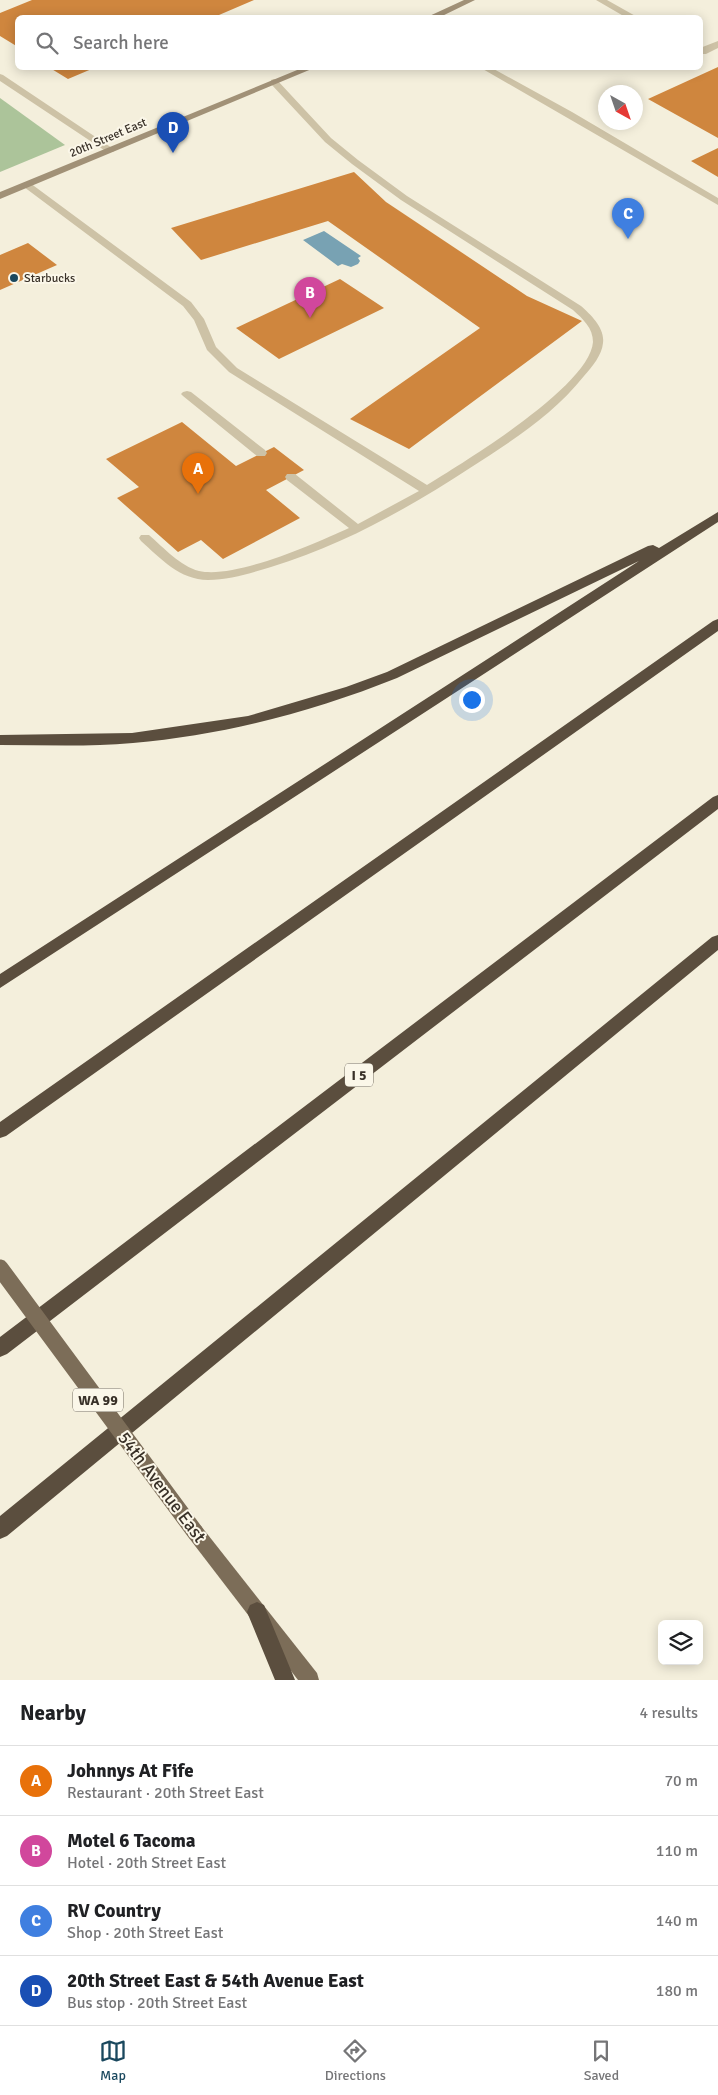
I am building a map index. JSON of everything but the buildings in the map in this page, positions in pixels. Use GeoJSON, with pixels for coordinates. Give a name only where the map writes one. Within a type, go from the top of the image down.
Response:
{"type":"FeatureCollection","features":[{"type":"Feature","properties":{"kind":"highway"},"geometry":{"type":"LineString","coordinates":[[0,740],[132,738],[248,721],[351,691],[426,659],[715,518]]}},
{"type":"Feature","properties":{"kind":"highway"},"geometry":{"type":"LineString","coordinates":[[0,982],[715,518]]}},
{"type":"Feature","properties":{"kind":"highway"},"geometry":{"type":"LineString","coordinates":[[0,1130],[718,624]]}},
{"type":"Feature","properties":{"kind":"highway","name":"I 5"},"geometry":{"type":"LineString","coordinates":[[0,1348],[718,801]]}},
{"type":"Feature","properties":{"kind":"highway"},"geometry":{"type":"LineString","coordinates":[[0,1529],[718,941]]}},
{"type":"Feature","properties":{"kind":"highway"},"geometry":{"type":"LineString","coordinates":[[257,1612],[285,1680]]}},
{"type":"Feature","properties":{"kind":"main road"},"geometry":{"type":"LineString","coordinates":[[436,15],[471,0]]}},
{"type":"Feature","properties":{"kind":"main road","name":"20th Street East"},"geometry":{"type":"LineString","coordinates":[[0,196],[304,70]]}},
{"type":"Feature","properties":{"kind":"main road","name":"54th Avenue East"},"geometry":{"type":"LineString","coordinates":[[0,1268],[195,1532],[310,1680]]}},
{"type":"Feature","properties":{"kind":"lane"},"geometry":{"type":"LineString","coordinates":[[600,0],[629,15]]}},
{"type":"Feature","properties":{"kind":"lane"},"geometry":{"type":"LineString","coordinates":[[703,52],[718,44]]}},
{"type":"Feature","properties":{"kind":"lane"},"geometry":{"type":"LineString","coordinates":[[490,70],[569,114],[718,202]]}},
{"type":"Feature","properties":{"kind":"lane"},"geometry":{"type":"LineString","coordinates":[[0,77],[110,150]]}},
{"type":"Feature","properties":{"kind":"lane"},"geometry":{"type":"LineString","coordinates":[[145,538],[184,570],[207,576],[233,573],[296,554],[357,529],[428,491],[519,432],[563,394],[596,351],[598,339],[595,330],[588,319],[566,300],[404,198],[355,162],[328,140],[274,82]]}},
{"type":"Feature","properties":{"kind":"lane"},"geometry":{"type":"LineString","coordinates":[[27,185],[187,304],[199,319],[211,348],[233,370],[428,491]]}},
{"type":"Feature","properties":{"kind":"lane"},"geometry":{"type":"LineString","coordinates":[[187,394],[261,453]]}},
{"type":"Feature","properties":{"kind":"lane"},"geometry":{"type":"LineString","coordinates":[[291,477],[357,529]]}},
{"type":"Feature","properties":{"kind":"green space"},"geometry":{"type":"Polygon","coordinates":[[[0,98],[65,145],[0,172],[0,98]]]}},
{"type":"Feature","properties":{"kind":"water"},"geometry":{"type":"Polygon","coordinates":[[[324,231],[361,256],[358,258],[360,261],[358,264],[351,267],[342,264],[338,266],[303,240],[324,231]]]}},
{"type":"Feature","properties":{"kind":"place","name":"20th Street East & 54th Avenue East"},"geometry":{"type":"Point","coordinates":[173,153]}},
{"type":"Feature","properties":{"kind":"place","name":"RV Country"},"geometry":{"type":"Point","coordinates":[628,239]}},
{"type":"Feature","properties":{"kind":"place","name":"Starbucks"},"geometry":{"type":"Point","coordinates":[14,278]}},
{"type":"Feature","properties":{"kind":"place","name":"Motel 6 Tacoma"},"geometry":{"type":"Point","coordinates":[310,318]}},
{"type":"Feature","properties":{"kind":"place","name":"Johnnys At Fife"},"geometry":{"type":"Point","coordinates":[198,494]}}]}
